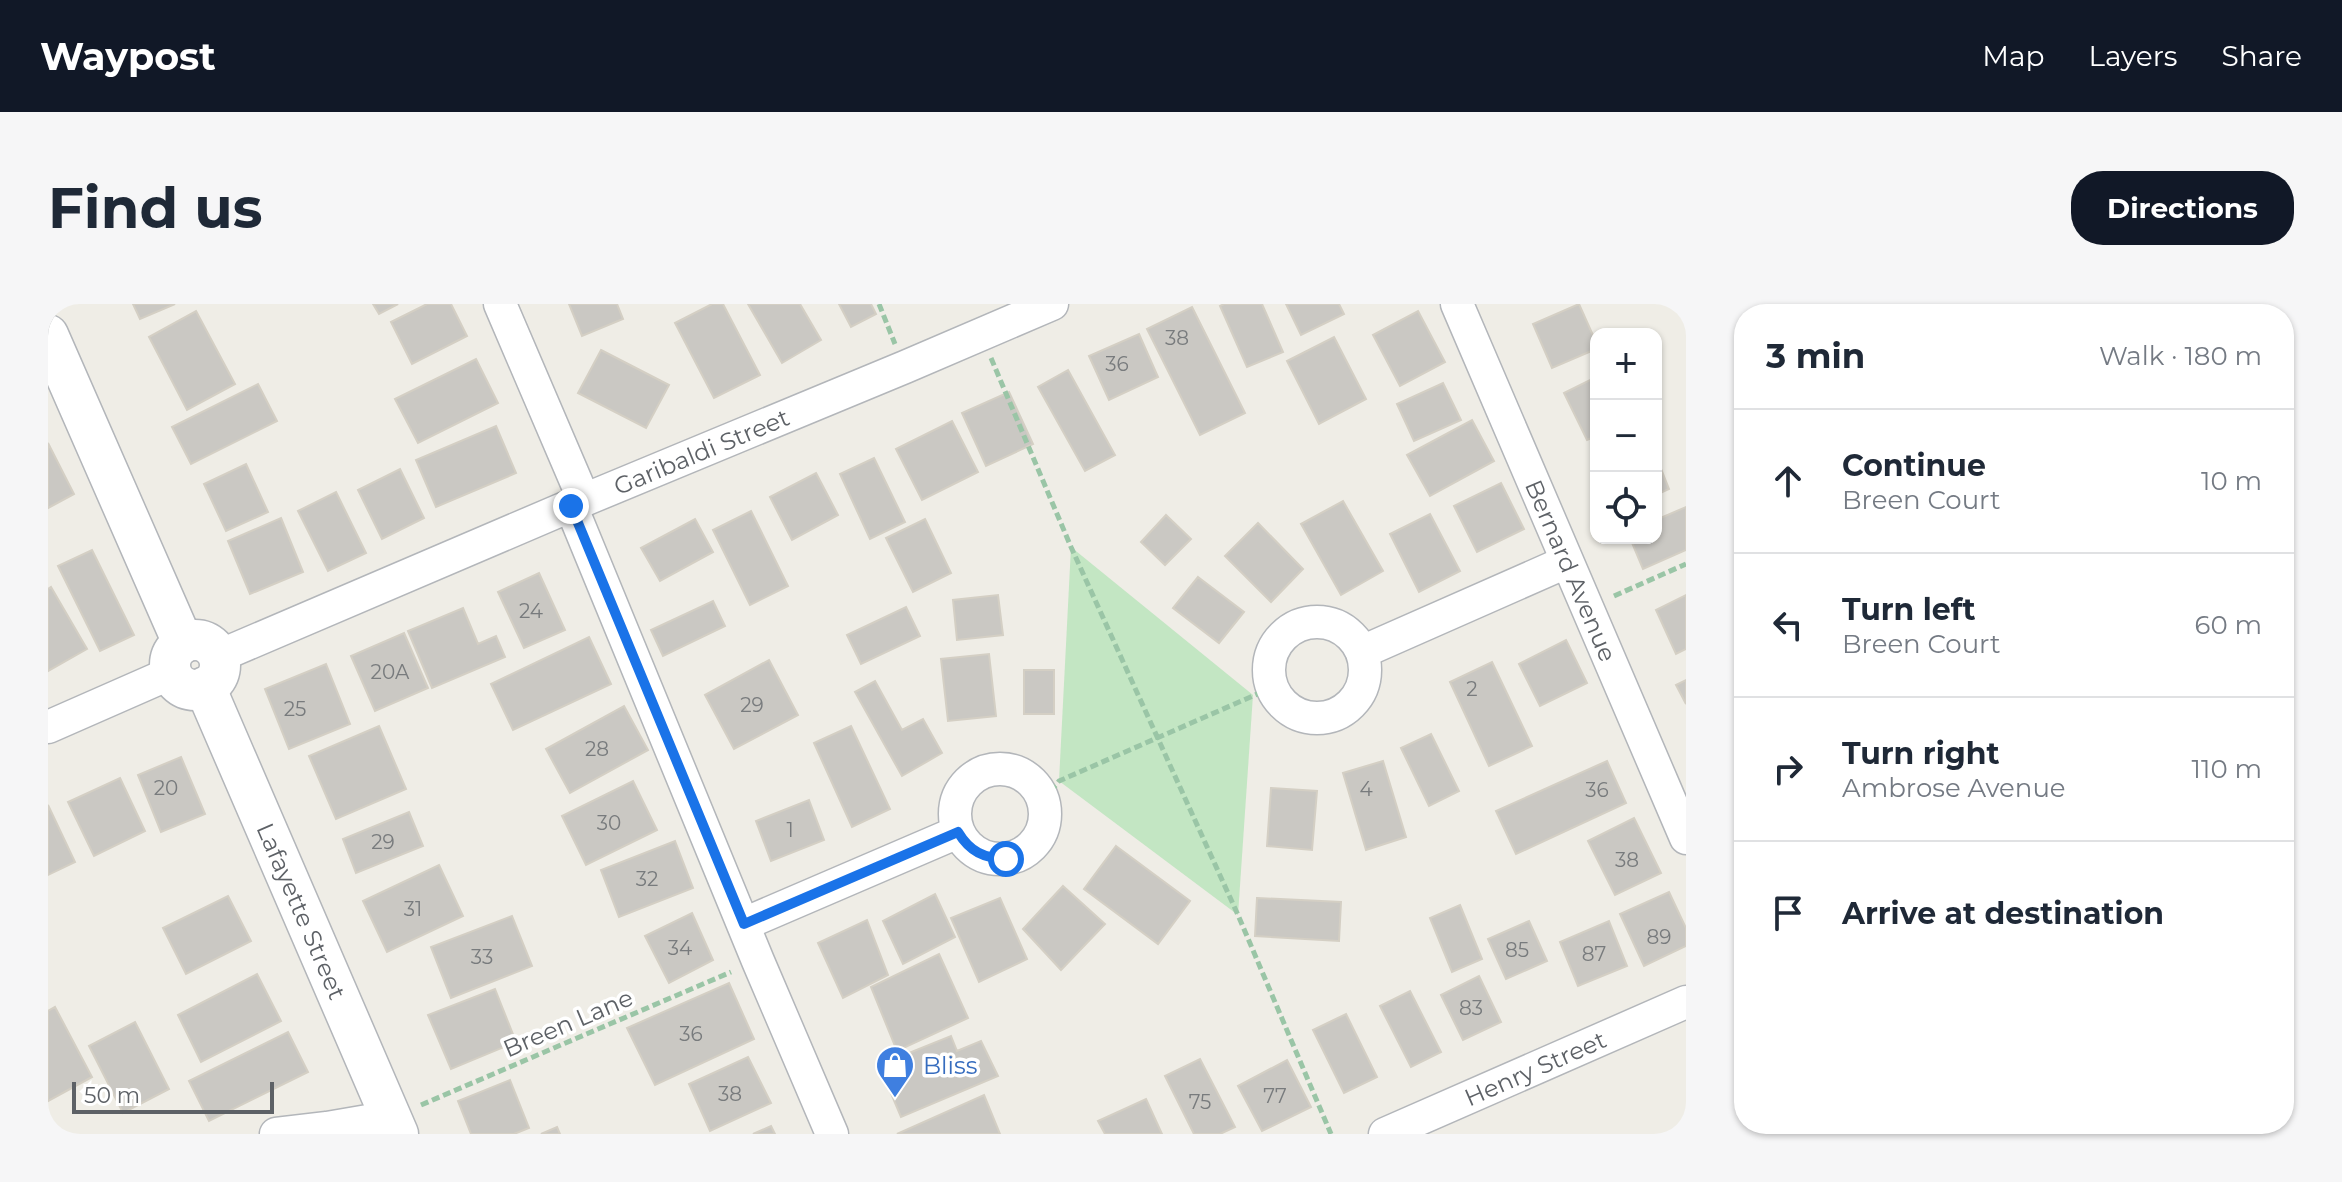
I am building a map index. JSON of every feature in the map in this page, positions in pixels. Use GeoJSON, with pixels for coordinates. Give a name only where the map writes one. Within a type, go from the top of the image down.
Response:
{"type":"FeatureCollection","features":[{"type":"Feature","properties":{"kind":"street"},"geometry":{"type":"LineString","coordinates":[[500,304],[758,961],[832,1134]]}},
{"type":"Feature","properties":{"kind":"street","name":"Garibaldi Street"},"geometry":{"type":"LineString","coordinates":[[48,727],[1052,304]]}},
{"type":"Feature","properties":{"kind":"street","name":"Bernard Avenue"},"geometry":{"type":"LineString","coordinates":[[1457,304],[1686,838]]}},
{"type":"Feature","properties":{"kind":"street","name":"Lafayette Street"},"geometry":{"type":"LineString","coordinates":[[48,335],[395,1126]]}},
{"type":"Feature","properties":{"kind":"street"},"geometry":{"type":"LineString","coordinates":[[1362,652],[1566,562]]}},
{"type":"Feature","properties":{"kind":"street"},"geometry":{"type":"LineString","coordinates":[[1309,621],[1325,622],[1341,628],[1354,639],[1362,652],[1365,669],[1362,686],[1354,701],[1329,717],[1312,718],[1295,713],[1281,704],[1271,688],[1268,671],[1270,654],[1278,639],[1291,628],[1309,621]]}},
{"type":"Feature","properties":{"kind":"street"},"geometry":{"type":"LineString","coordinates":[[994,769],[1010,769],[1036,786],[1043,801],[1043,827],[1036,841],[1022,854],[1006,859],[976,853],[958,832],[954,817],[956,801],[963,787],[974,776],[994,769]]}},
{"type":"Feature","properties":{"kind":"street"},"geometry":{"type":"LineString","coordinates":[[744,924],[958,832]]}},
{"type":"Feature","properties":{"kind":"street","name":"Henry Street"},"geometry":{"type":"LineString","coordinates":[[1385,1134],[1686,1002]]}},
{"type":"Feature","properties":{"kind":"street"},"geometry":{"type":"LineString","coordinates":[[276,1134],[327,1128],[395,1126]]}},
{"type":"Feature","properties":{"kind":"path"},"geometry":{"type":"LineString","coordinates":[[879,304],[905,367]]}},
{"type":"Feature","properties":{"kind":"path"},"geometry":{"type":"LineString","coordinates":[[981,335],[1071,547],[1238,915],[1331,1134]]}},
{"type":"Feature","properties":{"kind":"path"},"geometry":{"type":"LineString","coordinates":[[1586,608],[1686,564]]}},
{"type":"Feature","properties":{"kind":"path"},"geometry":{"type":"LineString","coordinates":[[1043,801],[1059,781],[1271,688]]}},
{"type":"Feature","properties":{"kind":"path","name":"Breen Lane"},"geometry":{"type":"LineString","coordinates":[[395,1126],[758,961]]}},
{"type":"Feature","properties":{"kind":"green space"},"geometry":{"type":"Polygon","coordinates":[[[1071,547],[1253,695],[1238,915],[1059,781],[1071,547]]]}},
{"type":"Feature","properties":{"kind":"building"},"geometry":{"type":"Polygon","coordinates":[[[133,304],[175,304],[140,319],[133,304]]]}},
{"type":"Feature","properties":{"kind":"building"},"geometry":{"type":"Polygon","coordinates":[[[373,304],[398,304],[379,314],[373,304]]]}},
{"type":"Feature","properties":{"kind":"building"},"geometry":{"type":"Polygon","coordinates":[[[427,304],[451,304],[467,336],[412,364],[391,322],[427,304]]]}},
{"type":"Feature","properties":{"kind":"building"},"geometry":{"type":"Polygon","coordinates":[[[569,304],[617,304],[623,319],[582,336],[569,304]]]}},
{"type":"Feature","properties":{"kind":"building"},"geometry":{"type":"Polygon","coordinates":[[[712,304],[723,304],[760,375],[714,398],[675,323],[712,304]]]}},
{"type":"Feature","properties":{"kind":"building"},"geometry":{"type":"Polygon","coordinates":[[[748,304],[800,304],[821,340],[782,363],[748,304]]]}},
{"type":"Feature","properties":{"kind":"building"},"geometry":{"type":"Polygon","coordinates":[[[839,304],[871,304],[876,314],[851,327],[839,304]]]}},
{"type":"Feature","properties":{"kind":"building"},"geometry":{"type":"Polygon","coordinates":[[[1262,304],[1283,352],[1247,367],[1220,306],[1262,304]]]}},
{"type":"Feature","properties":{"kind":"building"},"geometry":{"type":"Polygon","coordinates":[[[1286,304],[1339,304],[1344,314],[1301,335],[1286,304]]]}},
{"type":"Feature","properties":{"kind":"building"},"geometry":{"type":"Polygon","coordinates":[[[1579,304],[1590,329],[1590,352],[1552,368],[1533,324],[1579,304]]]}},
{"type":"Feature","properties":{"kind":"building"},"geometry":{"type":"Polygon","coordinates":[[[1192,307],[1245,413],[1200,435],[1147,329],[1192,307]]]}},
{"type":"Feature","properties":{"kind":"building"},"geometry":{"type":"Polygon","coordinates":[[[196,311],[235,384],[187,410],[149,337],[196,311]]]}},
{"type":"Feature","properties":{"kind":"building"},"geometry":{"type":"Polygon","coordinates":[[[1418,311],[1445,362],[1400,386],[1373,335],[1418,311]]]}},
{"type":"Feature","properties":{"kind":"building"},"geometry":{"type":"Polygon","coordinates":[[[1139,334],[1158,377],[1109,400],[1089,356],[1139,334]]]}},
{"type":"Feature","properties":{"kind":"building"},"geometry":{"type":"Polygon","coordinates":[[[1334,337],[1366,399],[1319,424],[1287,361],[1334,337]]]}},
{"type":"Feature","properties":{"kind":"building"},"geometry":{"type":"Polygon","coordinates":[[[601,350],[669,385],[646,428],[578,393],[601,350]]]}},
{"type":"Feature","properties":{"kind":"building"},"geometry":{"type":"Polygon","coordinates":[[[476,359],[498,403],[418,443],[395,399],[476,359]]]}},
{"type":"Feature","properties":{"kind":"building"},"geometry":{"type":"Polygon","coordinates":[[[1068,370],[1115,455],[1085,471],[1038,387],[1068,370]]]}},
{"type":"Feature","properties":{"kind":"building"},"geometry":{"type":"Polygon","coordinates":[[[1590,380],[1590,439],[1587,440],[1564,393],[1590,380]]]}},
{"type":"Feature","properties":{"kind":"building"},"geometry":{"type":"Polygon","coordinates":[[[1443,383],[1461,420],[1414,441],[1397,404],[1443,383]]]}},
{"type":"Feature","properties":{"kind":"building"},"geometry":{"type":"Polygon","coordinates":[[[258,384],[277,421],[191,464],[172,427],[258,384]]]}},
{"type":"Feature","properties":{"kind":"building"},"geometry":{"type":"Polygon","coordinates":[[[1009,392],[1033,444],[986,466],[962,413],[1009,392]]]}},
{"type":"Feature","properties":{"kind":"building"},"geometry":{"type":"Polygon","coordinates":[[[1472,420],[1494,461],[1430,496],[1407,455],[1472,420]]]}},
{"type":"Feature","properties":{"kind":"building"},"geometry":{"type":"Polygon","coordinates":[[[952,421],[978,472],[922,500],[896,449],[952,421]]]}},
{"type":"Feature","properties":{"kind":"building"},"geometry":{"type":"Polygon","coordinates":[[[496,426],[516,473],[436,507],[416,460],[496,426]]]}},
{"type":"Feature","properties":{"kind":"building"},"geometry":{"type":"Polygon","coordinates":[[[48,443],[74,494],[48,508],[48,443]]]}},
{"type":"Feature","properties":{"kind":"building"},"geometry":{"type":"Polygon","coordinates":[[[874,458],[905,522],[870,539],[840,474],[874,458]]]}},
{"type":"Feature","properties":{"kind":"building"},"geometry":{"type":"Polygon","coordinates":[[[246,464],[268,512],[226,531],[204,484],[246,464]]]}},
{"type":"Feature","properties":{"kind":"building"},"geometry":{"type":"Polygon","coordinates":[[[400,469],[424,518],[382,539],[358,490],[400,469]]]}},
{"type":"Feature","properties":{"kind":"building"},"geometry":{"type":"Polygon","coordinates":[[[1662,471],[1669,489],[1662,492],[1662,471]]]}},
{"type":"Feature","properties":{"kind":"building"},"geometry":{"type":"Polygon","coordinates":[[[816,473],[838,515],[792,540],[770,497],[816,473]]]}},
{"type":"Feature","properties":{"kind":"building"},"geometry":{"type":"Polygon","coordinates":[[[1501,483],[1524,529],[1477,552],[1454,506],[1501,483]]]}},
{"type":"Feature","properties":{"kind":"building"},"geometry":{"type":"Polygon","coordinates":[[[336,492],[366,553],[328,571],[298,511],[336,492]]]}},
{"type":"Feature","properties":{"kind":"building"},"geometry":{"type":"Polygon","coordinates":[[[1343,501],[1383,571],[1341,595],[1301,524],[1343,501]]]}},
{"type":"Feature","properties":{"kind":"building"},"geometry":{"type":"Polygon","coordinates":[[[1686,507],[1686,550],[1643,569],[1633,544],[1662,544],[1662,517],[1686,507]]]}},
{"type":"Feature","properties":{"kind":"building"},"geometry":{"type":"Polygon","coordinates":[[[751,511],[788,586],[750,605],[713,530],[751,511]]]}},
{"type":"Feature","properties":{"kind":"building"},"geometry":{"type":"Polygon","coordinates":[[[1430,514],[1460,571],[1419,592],[1390,534],[1430,514]]]}},
{"type":"Feature","properties":{"kind":"building"},"geometry":{"type":"Polygon","coordinates":[[[1166,515],[1191,539],[1165,565],[1141,542],[1166,515]]]}},
{"type":"Feature","properties":{"kind":"building"},"geometry":{"type":"Polygon","coordinates":[[[281,518],[303,572],[250,594],[228,541],[281,518]]]}},
{"type":"Feature","properties":{"kind":"building"},"geometry":{"type":"Polygon","coordinates":[[[695,519],[713,552],[660,581],[641,548],[695,519]]]}},
{"type":"Feature","properties":{"kind":"building"},"geometry":{"type":"Polygon","coordinates":[[[925,519],[951,573],[913,592],[886,538],[925,519]]]}},
{"type":"Feature","properties":{"kind":"building"},"geometry":{"type":"Polygon","coordinates":[[[1258,523],[1303,569],[1271,602],[1225,556],[1258,523]]]}},
{"type":"Feature","properties":{"kind":"building"},"geometry":{"type":"Polygon","coordinates":[[[92,550],[134,635],[100,651],[58,566],[92,550]]]}},
{"type":"Feature","properties":{"kind":"building"},"geometry":{"type":"Polygon","coordinates":[[[539,573],[565,630],[524,648],[498,592],[539,573]]]}},
{"type":"Feature","properties":{"kind":"building"},"geometry":{"type":"Polygon","coordinates":[[[1198,577],[1244,612],[1219,643],[1173,608],[1198,577]]]}},
{"type":"Feature","properties":{"kind":"building"},"geometry":{"type":"Polygon","coordinates":[[[51,587],[87,649],[48,671],[48,589],[51,587]]]}},
{"type":"Feature","properties":{"kind":"building"},"geometry":{"type":"Polygon","coordinates":[[[998,595],[1003,635],[957,640],[953,600],[998,595]]]}},
{"type":"Feature","properties":{"kind":"building"},"geometry":{"type":"Polygon","coordinates":[[[1686,595],[1686,649],[1676,654],[1656,610],[1686,595]]]}},
{"type":"Feature","properties":{"kind":"building"},"geometry":{"type":"Polygon","coordinates":[[[713,601],[725,626],[663,656],[651,630],[713,601]]]}},
{"type":"Feature","properties":{"kind":"building"},"geometry":{"type":"Polygon","coordinates":[[[906,607],[920,636],[861,664],[847,635],[906,607]]]}},
{"type":"Feature","properties":{"kind":"building"},"geometry":{"type":"Polygon","coordinates":[[[463,608],[478,644],[496,636],[505,657],[432,688],[408,631],[463,608]]]}},
{"type":"Feature","properties":{"kind":"building"},"geometry":{"type":"Polygon","coordinates":[[[404,633],[428,688],[375,711],[351,656],[404,633]]]}},
{"type":"Feature","properties":{"kind":"building"},"geometry":{"type":"Polygon","coordinates":[[[589,637],[611,684],[513,730],[491,684],[589,637]]]}},
{"type":"Feature","properties":{"kind":"building"},"geometry":{"type":"Polygon","coordinates":[[[1566,640],[1587,683],[1540,706],[1519,664],[1566,640]]]}},
{"type":"Feature","properties":{"kind":"building"},"geometry":{"type":"Polygon","coordinates":[[[989,654],[996,716],[948,721],[941,659],[989,654]]]}},
{"type":"Feature","properties":{"kind":"building"},"geometry":{"type":"Polygon","coordinates":[[[769,660],[798,715],[734,749],[705,695],[769,660]]]}},
{"type":"Feature","properties":{"kind":"building"},"geometry":{"type":"Polygon","coordinates":[[[1492,662],[1532,746],[1489,766],[1450,682],[1492,662]]]}},
{"type":"Feature","properties":{"kind":"building"},"geometry":{"type":"Polygon","coordinates":[[[326,664],[350,724],[289,749],[265,689],[326,664]]]}},
{"type":"Feature","properties":{"kind":"building"},"geometry":{"type":"Polygon","coordinates":[[[1024,670],[1054,670],[1054,714],[1024,714],[1024,670]]]}},
{"type":"Feature","properties":{"kind":"building"},"geometry":{"type":"Polygon","coordinates":[[[1686,680],[1686,704],[1676,685],[1686,680]]]}},
{"type":"Feature","properties":{"kind":"building"},"geometry":{"type":"Polygon","coordinates":[[[875,681],[902,730],[923,719],[942,753],[902,776],[855,692],[875,681]]]}},
{"type":"Feature","properties":{"kind":"building"},"geometry":{"type":"Polygon","coordinates":[[[624,706],[648,750],[570,793],[546,749],[624,706]]]}},
{"type":"Feature","properties":{"kind":"building"},"geometry":{"type":"Polygon","coordinates":[[[379,726],[406,789],[336,819],[309,756],[379,726]]]}},
{"type":"Feature","properties":{"kind":"building"},"geometry":{"type":"Polygon","coordinates":[[[851,726],[890,809],[852,827],[814,743],[851,726]]]}},
{"type":"Feature","properties":{"kind":"building"},"geometry":{"type":"Polygon","coordinates":[[[1431,734],[1459,791],[1429,806],[1401,748],[1431,734]]]}},
{"type":"Feature","properties":{"kind":"building"},"geometry":{"type":"Polygon","coordinates":[[[181,757],[205,814],[161,832],[138,775],[181,757]]]}},
{"type":"Feature","properties":{"kind":"building"},"geometry":{"type":"Polygon","coordinates":[[[1383,761],[1406,837],[1366,850],[1343,773],[1383,761]]]}},
{"type":"Feature","properties":{"kind":"building"},"geometry":{"type":"Polygon","coordinates":[[[1607,761],[1626,803],[1516,854],[1496,811],[1607,761]]]}},
{"type":"Feature","properties":{"kind":"building"},"geometry":{"type":"Polygon","coordinates":[[[120,778],[145,831],[94,856],[68,802],[120,778]]]}},
{"type":"Feature","properties":{"kind":"building"},"geometry":{"type":"Polygon","coordinates":[[[633,781],[657,830],[586,865],[562,816],[633,781]]]}},
{"type":"Feature","properties":{"kind":"building"},"geometry":{"type":"Polygon","coordinates":[[[1271,788],[1317,791],[1312,850],[1267,846],[1271,788]]]}},
{"type":"Feature","properties":{"kind":"building"},"geometry":{"type":"Polygon","coordinates":[[[809,800],[824,840],[771,861],[756,821],[809,800]]]}},
{"type":"Feature","properties":{"kind":"building"},"geometry":{"type":"Polygon","coordinates":[[[48,805],[75,862],[48,875],[48,805]]]}},
{"type":"Feature","properties":{"kind":"building"},"geometry":{"type":"Polygon","coordinates":[[[409,812],[423,846],[356,873],[343,839],[409,812]]]}},
{"type":"Feature","properties":{"kind":"building"},"geometry":{"type":"Polygon","coordinates":[[[1634,818],[1661,873],[1615,895],[1588,841],[1634,818]]]}},
{"type":"Feature","properties":{"kind":"building"},"geometry":{"type":"Polygon","coordinates":[[[675,841],[693,888],[619,917],[601,870],[675,841]]]}},
{"type":"Feature","properties":{"kind":"building"},"geometry":{"type":"Polygon","coordinates":[[[1116,846],[1190,901],[1158,944],[1084,889],[1116,846]]]}},
{"type":"Feature","properties":{"kind":"building"},"geometry":{"type":"Polygon","coordinates":[[[439,865],[463,916],[387,952],[363,901],[439,865]]]}},
{"type":"Feature","properties":{"kind":"building"},"geometry":{"type":"Polygon","coordinates":[[[1063,886],[1105,924],[1061,970],[1023,929],[1063,886]]]}},
{"type":"Feature","properties":{"kind":"building"},"geometry":{"type":"Polygon","coordinates":[[[1669,892],[1686,928],[1686,946],[1644,966],[1620,914],[1669,892]]]}},
{"type":"Feature","properties":{"kind":"building"},"geometry":{"type":"Polygon","coordinates":[[[935,894],[955,937],[903,964],[883,921],[935,894]]]}},
{"type":"Feature","properties":{"kind":"building"},"geometry":{"type":"Polygon","coordinates":[[[228,896],[251,941],[186,974],[163,928],[228,896]]]}},
{"type":"Feature","properties":{"kind":"building"},"geometry":{"type":"Polygon","coordinates":[[[1000,898],[1027,959],[979,982],[951,918],[1000,898]]]}},
{"type":"Feature","properties":{"kind":"building"},"geometry":{"type":"Polygon","coordinates":[[[1257,898],[1341,902],[1339,941],[1255,936],[1257,898]]]}},
{"type":"Feature","properties":{"kind":"building"},"geometry":{"type":"Polygon","coordinates":[[[1460,905],[1482,959],[1452,972],[1430,918],[1460,905]]]}},
{"type":"Feature","properties":{"kind":"building"},"geometry":{"type":"Polygon","coordinates":[[[692,913],[713,960],[669,983],[645,936],[692,913]]]}},
{"type":"Feature","properties":{"kind":"building"},"geometry":{"type":"Polygon","coordinates":[[[512,916],[532,966],[451,998],[431,947],[512,916]]]}},
{"type":"Feature","properties":{"kind":"building"},"geometry":{"type":"Polygon","coordinates":[[[867,920],[888,975],[843,998],[818,943],[867,920]]]}},
{"type":"Feature","properties":{"kind":"building"},"geometry":{"type":"Polygon","coordinates":[[[1529,921],[1547,961],[1506,979],[1488,939],[1529,921]]]}},
{"type":"Feature","properties":{"kind":"building"},"geometry":{"type":"Polygon","coordinates":[[[1609,921],[1627,966],[1578,986],[1560,942],[1609,921]]]}},
{"type":"Feature","properties":{"kind":"building"},"geometry":{"type":"Polygon","coordinates":[[[939,954],[968,1018],[897,1051],[871,987],[939,954]]]}},
{"type":"Feature","properties":{"kind":"building"},"geometry":{"type":"Polygon","coordinates":[[[257,974],[281,1021],[201,1062],[178,1015],[257,974]]]}},
{"type":"Feature","properties":{"kind":"building"},"geometry":{"type":"Polygon","coordinates":[[[1479,976],[1501,1022],[1463,1040],[1441,995],[1479,976]]]}},
{"type":"Feature","properties":{"kind":"building"},"geometry":{"type":"Polygon","coordinates":[[[729,983],[754,1039],[655,1085],[627,1028],[729,983]]]}},
{"type":"Feature","properties":{"kind":"building"},"geometry":{"type":"Polygon","coordinates":[[[495,989],[516,1042],[451,1069],[428,1015],[495,989]]]}},
{"type":"Feature","properties":{"kind":"building"},"geometry":{"type":"Polygon","coordinates":[[[1410,991],[1441,1052],[1411,1067],[1380,1006],[1410,991]]]}},
{"type":"Feature","properties":{"kind":"building"},"geometry":{"type":"Polygon","coordinates":[[[55,1007],[92,1077],[48,1101],[48,1011],[55,1007]]]}},
{"type":"Feature","properties":{"kind":"building"},"geometry":{"type":"Polygon","coordinates":[[[1346,1014],[1377,1077],[1344,1093],[1313,1030],[1346,1014]]]}},
{"type":"Feature","properties":{"kind":"building"},"geometry":{"type":"Polygon","coordinates":[[[135,1022],[169,1089],[123,1113],[89,1046],[135,1022]]]}},
{"type":"Feature","properties":{"kind":"building"},"geometry":{"type":"Polygon","coordinates":[[[288,1032],[308,1072],[209,1121],[189,1081],[288,1032]]]}},
{"type":"Feature","properties":{"kind":"building"},"geometry":{"type":"Polygon","coordinates":[[[951,1036],[957,1051],[981,1041],[998,1076],[901,1117],[879,1065],[951,1036]]]}},
{"type":"Feature","properties":{"kind":"building"},"geometry":{"type":"Polygon","coordinates":[[[748,1057],[771,1103],[710,1131],[689,1084],[748,1057]]]}},
{"type":"Feature","properties":{"kind":"building"},"geometry":{"type":"Polygon","coordinates":[[[1200,1059],[1235,1127],[1220,1134],[1194,1134],[1165,1076],[1200,1059]]]}},
{"type":"Feature","properties":{"kind":"building"},"geometry":{"type":"Polygon","coordinates":[[[1287,1060],[1311,1107],[1262,1131],[1238,1086],[1287,1060]]]}},
{"type":"Feature","properties":{"kind":"building"},"geometry":{"type":"Polygon","coordinates":[[[510,1080],[529,1128],[514,1134],[471,1134],[458,1101],[510,1080]]]}},
{"type":"Feature","properties":{"kind":"building"},"geometry":{"type":"Polygon","coordinates":[[[984,1095],[1000,1134],[897,1134],[984,1095]]]}},
{"type":"Feature","properties":{"kind":"building"},"geometry":{"type":"Polygon","coordinates":[[[1146,1099],[1162,1134],[1105,1134],[1098,1121],[1146,1099]]]}},
{"type":"Feature","properties":{"kind":"building"},"geometry":{"type":"Polygon","coordinates":[[[771,1126],[775,1134],[753,1134],[771,1126]]]}},
{"type":"Feature","properties":{"kind":"building"},"geometry":{"type":"Polygon","coordinates":[[[557,1127],[560,1134],[541,1134],[557,1127]]]}},
{"type":"Feature","properties":{"kind":"place","name":"Bliss"},"geometry":{"type":"Point","coordinates":[895,1099]}},
{"type":"Feature","properties":{"kind":"route"},"geometry":{"type":"LineString","coordinates":[[571,506],[744,924],[958,832],[976,853],[1006,859]]}}]}
